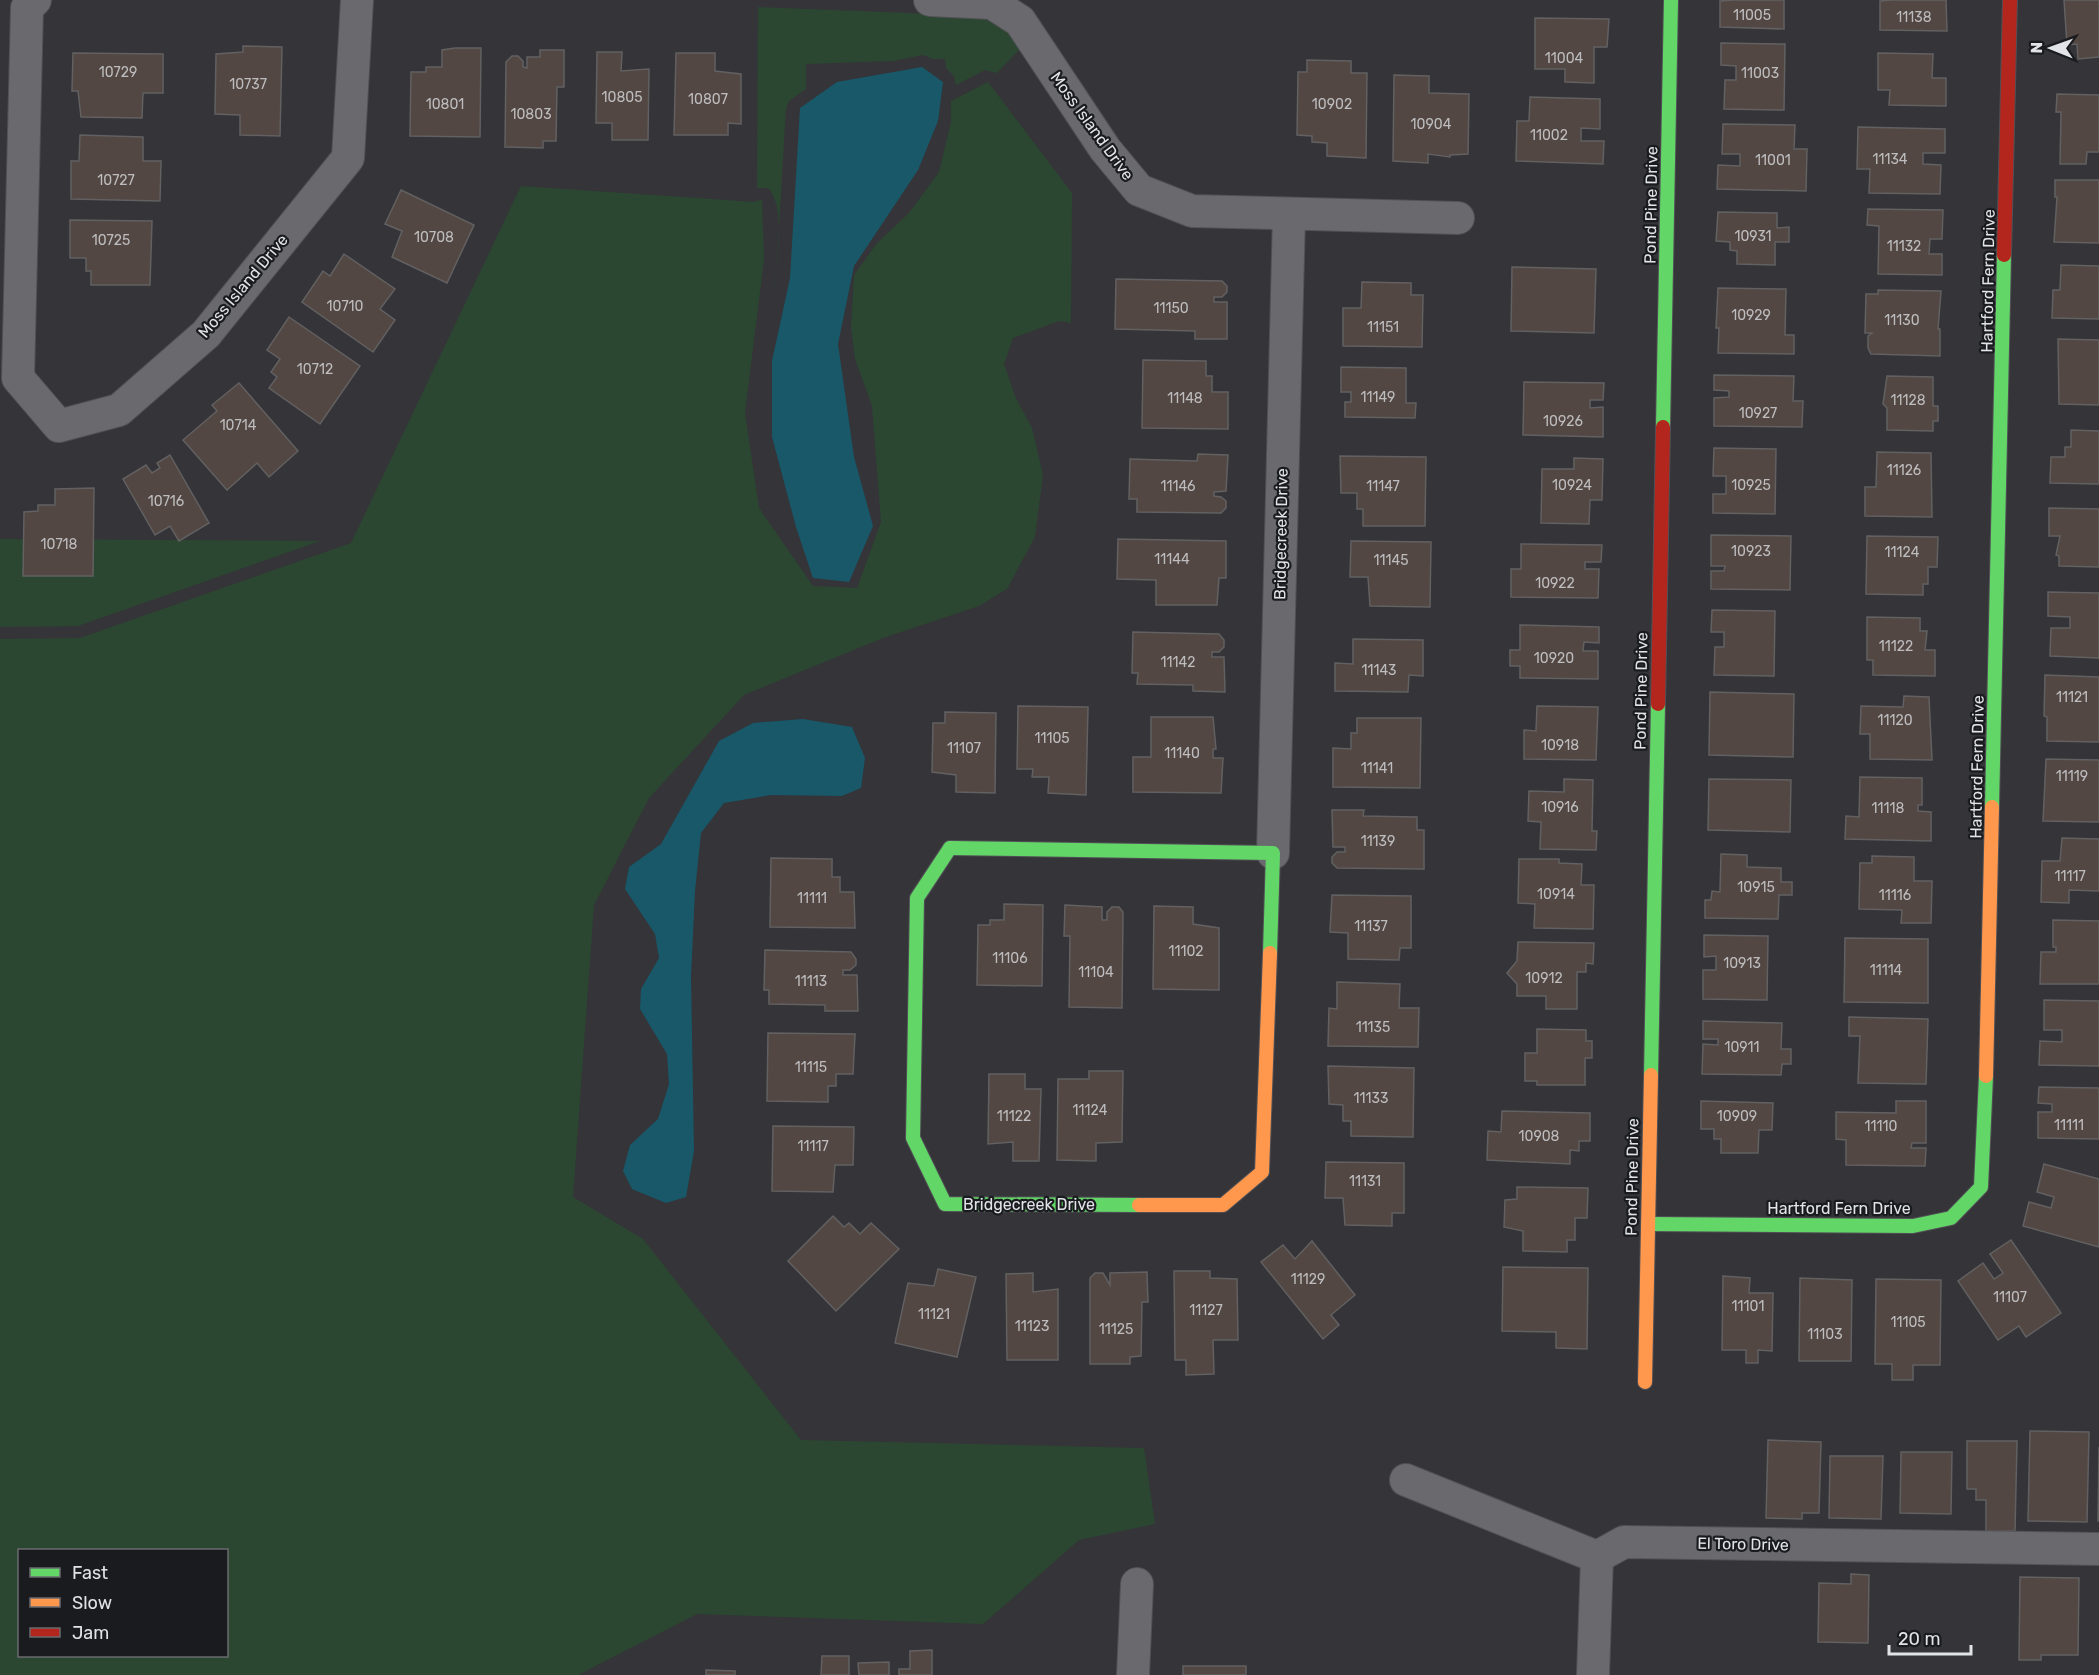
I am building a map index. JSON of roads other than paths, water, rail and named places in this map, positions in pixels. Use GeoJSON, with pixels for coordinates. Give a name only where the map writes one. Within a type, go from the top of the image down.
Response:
{"type":"FeatureCollection","features":[{"type":"Feature","properties":{"kind":"street","name":"Moss Island Drive"},"geometry":{"type":"LineString","coordinates":[[35,0],[27,8],[18,378],[59,426],[119,410],[206,334],[348,158],[357,0]]}},
{"type":"Feature","properties":{"kind":"street","name":"Moss Island Drive"},"geometry":{"type":"LineString","coordinates":[[930,0],[992,3],[1020,21],[1106,149],[1139,190],[1192,211],[1458,218]]}},
{"type":"Feature","properties":{"kind":"street","name":"Pond Pine Drive"},"geometry":{"type":"LineString","coordinates":[[1645,1382],[1671,0]]}},
{"type":"Feature","properties":{"kind":"street","name":"Hartford Fern Drive"},"geometry":{"type":"LineString","coordinates":[[1648,1224],[1913,1226],[1951,1218],[1981,1187],[1986,1108],[2010,0]]}},
{"type":"Feature","properties":{"kind":"street","name":"Bridgecreek Drive"},"geometry":{"type":"LineString","coordinates":[[1273,853],[950,848],[916,898],[913,1138],[945,1204],[1223,1205],[1262,1172],[1273,853],[1289,215]]}},
{"type":"Feature","properties":{"kind":"street"},"geometry":{"type":"LineString","coordinates":[[1406,1480],[1597,1557],[1593,1675]]}},
{"type":"Feature","properties":{"kind":"street","name":"El Toro Drive"},"geometry":{"type":"LineString","coordinates":[[1597,1557],[1624,1542],[2099,1549]]}},
{"type":"Feature","properties":{"kind":"street"},"geometry":{"type":"LineString","coordinates":[[1133,1675],[1137,1584]]}},
{"type":"Feature","properties":{"kind":"water"},"geometry":{"type":"Polygon","coordinates":[[[922,67],[943,82],[938,121],[918,170],[854,266],[838,344],[854,457],[873,526],[849,582],[813,578],[796,527],[772,437],[772,361],[790,278],[800,108],[837,82],[922,67]]]}},
{"type":"Feature","properties":{"kind":"water"},"geometry":{"type":"Polygon","coordinates":[[[803,719],[852,727],[865,758],[861,788],[842,796],[771,795],[724,803],[701,833],[695,891],[691,976],[694,1151],[686,1197],[666,1203],[632,1189],[623,1171],[630,1145],[658,1119],[669,1084],[667,1054],[640,1009],[641,989],[659,958],[655,934],[625,889],[629,867],[661,844],[719,741],[753,723],[803,719]]]}}]}
